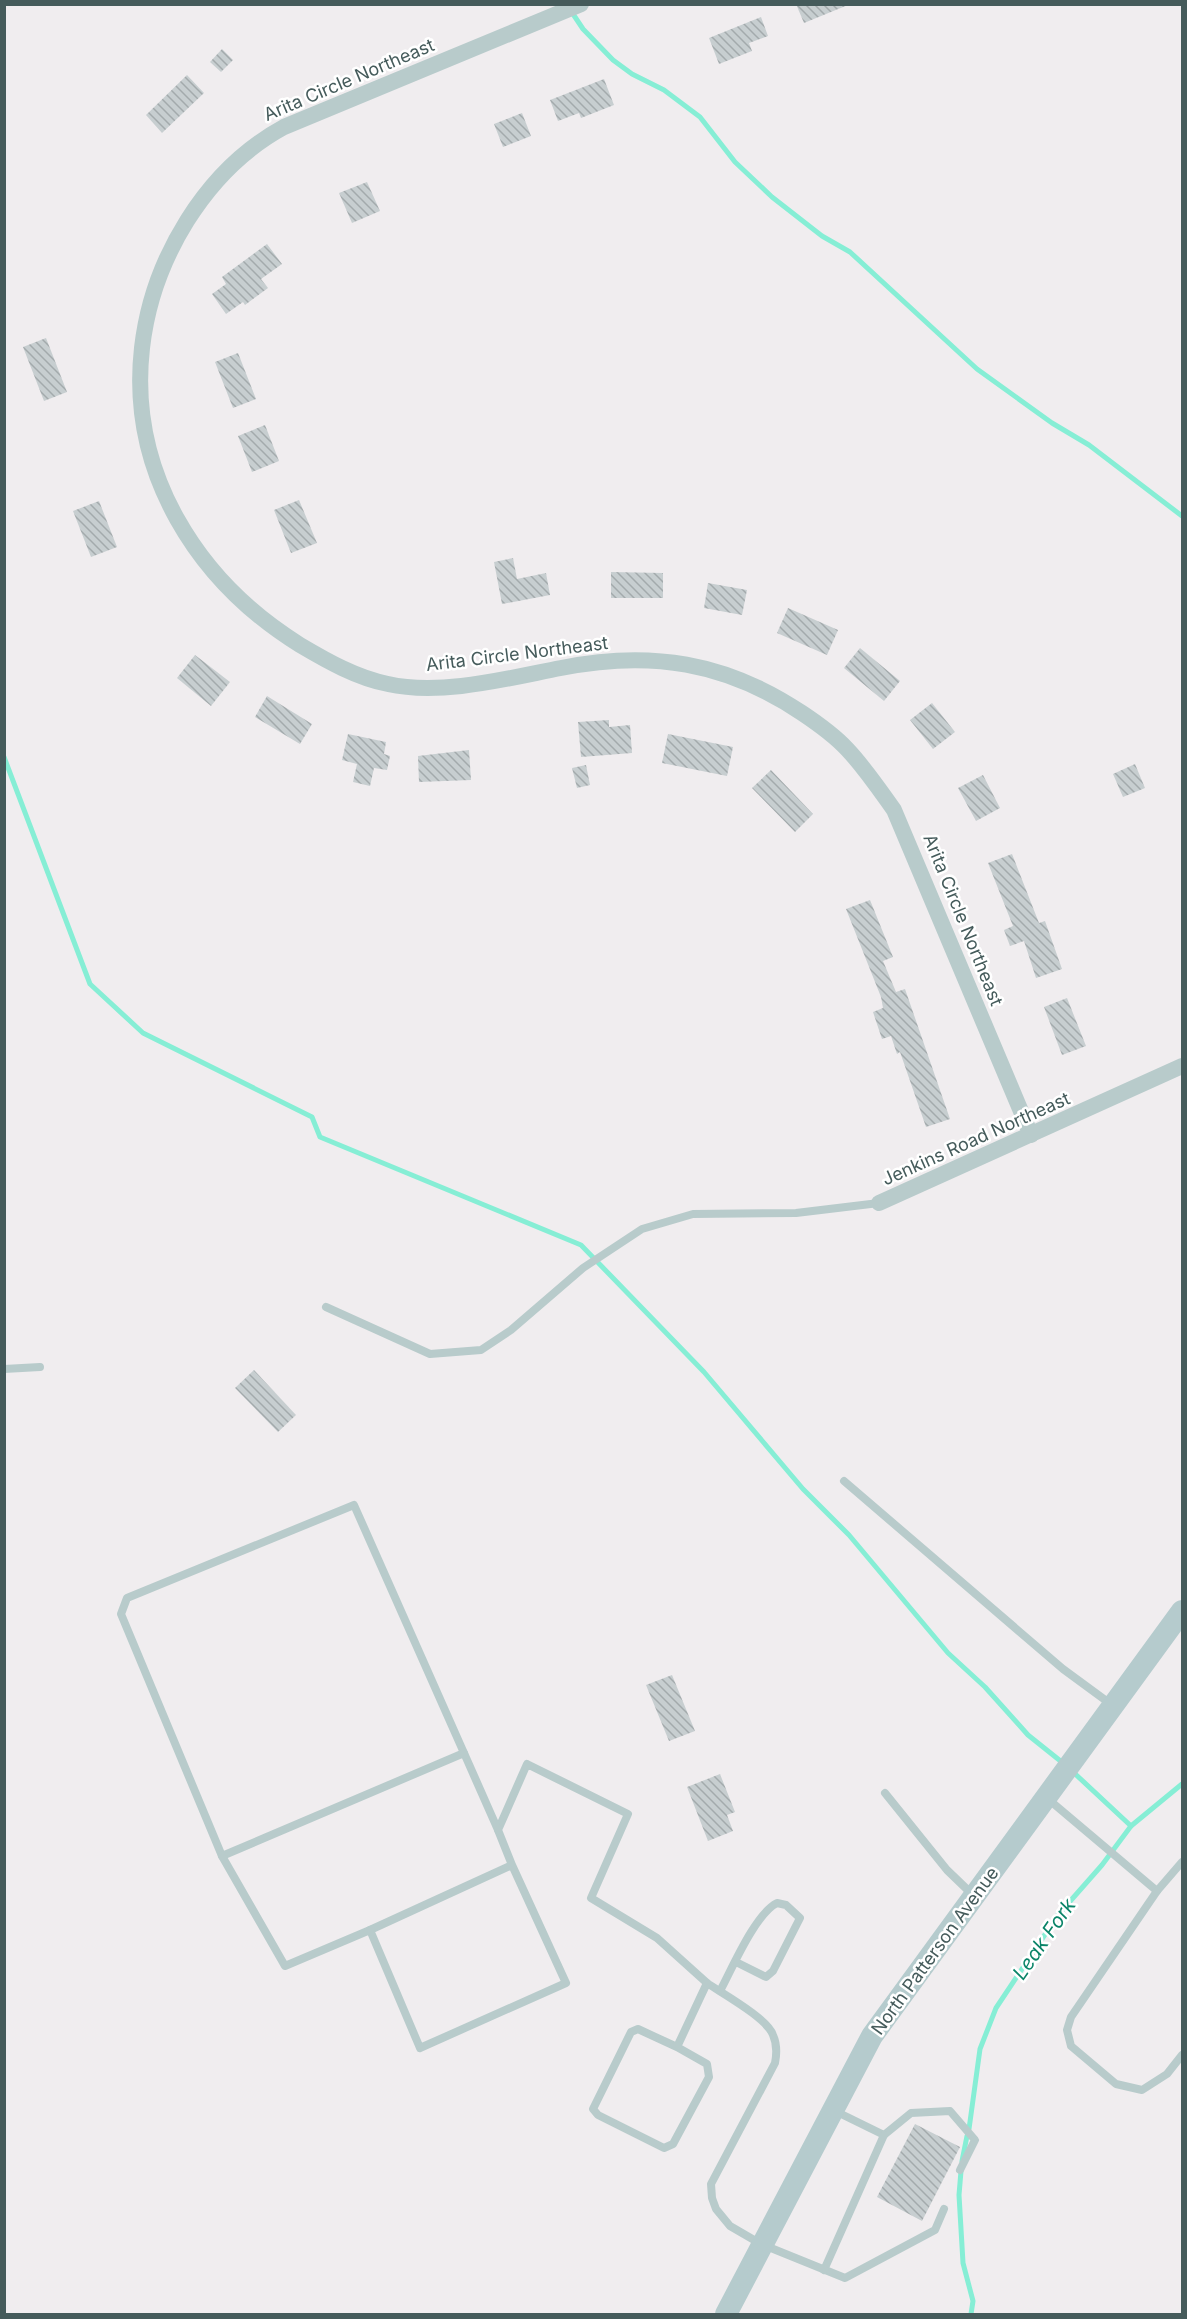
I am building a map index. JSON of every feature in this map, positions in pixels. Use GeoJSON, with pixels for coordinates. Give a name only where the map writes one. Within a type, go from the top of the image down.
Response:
{"type":"FeatureCollection","features":[{"type":"Feature","properties":{"kind":"main road","name":"North Patterson Avenue"},"geometry":{"type":"LineString","coordinates":[[726,2314],[872,2036],[1112,1705],[1180,1618]]}},
{"type":"Feature","properties":{"kind":"street","name":"Arita Circle Northeast"},"geometry":{"type":"LineString","coordinates":[[581,4],[284,127],[249,150],[220,178],[181,230],[164,267],[148,314],[143,338],[140,370],[141,403],[151,451],[164,490],[180,527],[198,555],[219,580],[281,633],[342,668],[389,685],[439,687],[495,680],[590,662],[671,661],[735,677],[779,698],[813,720],[845,746],[867,770],[894,810],[1031,1136]]}},
{"type":"Feature","properties":{"kind":"street","name":"Jenkins Road Northeast"},"geometry":{"type":"LineString","coordinates":[[879,1203],[1182,1066]]}},
{"type":"Feature","properties":{"kind":"lane","name":"Jenkins Road Northeast"},"geometry":{"type":"LineString","coordinates":[[326,1307],[430,1354],[481,1350],[511,1330],[582,1268],[642,1229],[693,1214],[796,1213],[879,1203]]}},
{"type":"Feature","properties":{"kind":"lane"},"geometry":{"type":"LineString","coordinates":[[4,1369],[40,1367]]}},
{"type":"Feature","properties":{"kind":"lane"},"geometry":{"type":"LineString","coordinates":[[844,1481],[1063,1669],[1112,1705]]}},
{"type":"Feature","properties":{"kind":"lane"},"geometry":{"type":"LineString","coordinates":[[370,1930],[420,2048],[566,1983],[354,1505],[127,1598],[121,1614],[222,1856],[285,1966],[512,1865]]}},
{"type":"Feature","properties":{"kind":"lane"},"geometry":{"type":"LineString","coordinates":[[222,1856],[464,1753]]}},
{"type":"Feature","properties":{"kind":"lane"},"geometry":{"type":"LineString","coordinates":[[498,1830],[527,1764],[628,1814],[591,1898],[657,1938],[707,1983],[762,2022],[773,2033],[777,2051],[775,2063],[711,2184],[716,2209],[730,2226],[761,2244],[845,2278],[935,2230],[944,2209]]}},
{"type":"Feature","properties":{"kind":"lane"},"geometry":{"type":"LineString","coordinates":[[885,1793],[947,1870],[975,1896]]}},
{"type":"Feature","properties":{"kind":"lane"},"geometry":{"type":"LineString","coordinates":[[1045,1797],[1157,1892]]}},
{"type":"Feature","properties":{"kind":"lane"},"geometry":{"type":"LineString","coordinates":[[1182,1862],[1157,1892],[1071,2017],[1067,2030],[1071,2046],[1116,2084],[1142,2090],[1167,2074],[1182,2055]]}},
{"type":"Feature","properties":{"kind":"lane"},"geometry":{"type":"LineString","coordinates":[[720,1991],[736,1962],[767,1908],[777,1903],[786,1905],[800,1918],[773,1971],[766,1977],[736,1962]]}},
{"type":"Feature","properties":{"kind":"lane"},"geometry":{"type":"LineString","coordinates":[[677,2047],[707,1983]]}},
{"type":"Feature","properties":{"kind":"lane"},"geometry":{"type":"LineString","coordinates":[[638,2029],[677,2047],[707,2064],[709,2077],[673,2144],[664,2148],[598,2115],[593,2109],[631,2032],[638,2029]]}},
{"type":"Feature","properties":{"kind":"lane"},"geometry":{"type":"LineString","coordinates":[[833,2110],[884,2136]]}},
{"type":"Feature","properties":{"kind":"lane"},"geometry":{"type":"LineString","coordinates":[[824,2270],[884,2136],[911,2113],[950,2111],[975,2140],[960,2170]]}},
{"type":"Feature","properties":{"kind":"building"},"geometry":{"type":"Polygon","coordinates":[[[796,4],[848,4],[848,5],[804,23],[796,4]]]}},
{"type":"Feature","properties":{"kind":"building"},"geometry":{"type":"Polygon","coordinates":[[[761,17],[768,36],[749,43],[752,51],[719,64],[709,38],[761,17]]]}},
{"type":"Feature","properties":{"kind":"building"},"geometry":{"type":"Polygon","coordinates":[[[222,49],[233,60],[221,72],[210,62],[222,49]]]}},
{"type":"Feature","properties":{"kind":"building"},"geometry":{"type":"Polygon","coordinates":[[[187,75],[204,93],[162,133],[146,115],[187,75]]]}},
{"type":"Feature","properties":{"kind":"building"},"geometry":{"type":"Polygon","coordinates":[[[604,79],[614,105],[581,118],[579,113],[558,121],[550,100],[604,79]]]}},
{"type":"Feature","properties":{"kind":"building"},"geometry":{"type":"Polygon","coordinates":[[[522,113],[531,136],[503,147],[494,124],[522,113]]]}},
{"type":"Feature","properties":{"kind":"building"},"geometry":{"type":"Polygon","coordinates":[[[367,182],[380,211],[352,223],[339,193],[367,182]]]}},
{"type":"Feature","properties":{"kind":"building"},"geometry":{"type":"Polygon","coordinates":[[[267,244],[282,264],[261,279],[268,288],[245,305],[243,302],[226,314],[212,294],[226,284],[222,277],[267,244]]]}},
{"type":"Feature","properties":{"kind":"building"},"geometry":{"type":"Polygon","coordinates":[[[46,338],[67,392],[44,401],[23,347],[46,338]]]}},
{"type":"Feature","properties":{"kind":"building"},"geometry":{"type":"Polygon","coordinates":[[[238,353],[256,399],[233,408],[215,362],[238,353]]]}},
{"type":"Feature","properties":{"kind":"building"},"geometry":{"type":"Polygon","coordinates":[[[265,425],[279,461],[252,472],[238,436],[265,425]]]}},
{"type":"Feature","properties":{"kind":"building"},"geometry":{"type":"Polygon","coordinates":[[[299,500],[317,543],[291,553],[274,510],[299,500]]]}},
{"type":"Feature","properties":{"kind":"building"},"geometry":{"type":"Polygon","coordinates":[[[99,501],[117,547],[91,557],[73,511],[99,501]]]}},
{"type":"Feature","properties":{"kind":"building"},"geometry":{"type":"Polygon","coordinates":[[[513,558],[517,579],[546,573],[550,595],[502,604],[494,562],[513,558]]]}},
{"type":"Feature","properties":{"kind":"building"},"geometry":{"type":"Polygon","coordinates":[[[611,572],[663,573],[663,598],[611,598],[611,572]]]}},
{"type":"Feature","properties":{"kind":"building"},"geometry":{"type":"Polygon","coordinates":[[[708,583],[747,590],[742,615],[704,608],[708,583]]]}},
{"type":"Feature","properties":{"kind":"building"},"geometry":{"type":"Polygon","coordinates":[[[788,608],[838,630],[827,655],[777,633],[788,608]]]}},
{"type":"Feature","properties":{"kind":"building"},"geometry":{"type":"Polygon","coordinates":[[[860,648],[900,681],[884,701],[844,668],[860,648]]]}},
{"type":"Feature","properties":{"kind":"building"},"geometry":{"type":"Polygon","coordinates":[[[195,655],[230,682],[211,706],[177,678],[195,655]]]}},
{"type":"Feature","properties":{"kind":"building"},"geometry":{"type":"Polygon","coordinates":[[[267,696],[312,724],[300,744],[255,717],[267,696]]]}},
{"type":"Feature","properties":{"kind":"building"},"geometry":{"type":"Polygon","coordinates":[[[932,703],[955,732],[933,749],[910,720],[932,703]]]}},
{"type":"Feature","properties":{"kind":"building"},"geometry":{"type":"Polygon","coordinates":[[[609,720],[609,727],[630,725],[632,753],[581,757],[578,722],[609,720]]]}},
{"type":"Feature","properties":{"kind":"building"},"geometry":{"type":"Polygon","coordinates":[[[348,734],[386,742],[384,754],[390,756],[387,770],[374,768],[370,786],[353,782],[357,764],[342,760],[348,734]]]}},
{"type":"Feature","properties":{"kind":"building"},"geometry":{"type":"Polygon","coordinates":[[[668,734],[733,747],[727,776],[662,763],[668,734]]]}},
{"type":"Feature","properties":{"kind":"building"},"geometry":{"type":"Polygon","coordinates":[[[469,750],[471,780],[419,782],[418,756],[469,750]]]}},
{"type":"Feature","properties":{"kind":"building"},"geometry":{"type":"Polygon","coordinates":[[[1135,764],[1145,788],[1123,797],[1113,774],[1135,764]]]}},
{"type":"Feature","properties":{"kind":"building"},"geometry":{"type":"Polygon","coordinates":[[[586,765],[590,785],[577,788],[572,768],[586,765]]]}},
{"type":"Feature","properties":{"kind":"building"},"geometry":{"type":"Polygon","coordinates":[[[771,770],[813,814],[795,832],[752,788],[771,770]]]}},
{"type":"Feature","properties":{"kind":"building"},"geometry":{"type":"Polygon","coordinates":[[[983,775],[1000,808],[976,821],[958,788],[983,775]]]}},
{"type":"Feature","properties":{"kind":"building"},"geometry":{"type":"Polygon","coordinates":[[[1012,854],[1039,923],[1045,921],[1062,969],[1036,978],[1024,941],[1010,946],[1004,930],[1013,926],[988,863],[1012,854]]]}},
{"type":"Feature","properties":{"kind":"building"},"geometry":{"type":"Polygon","coordinates":[[[870,900],[893,957],[883,961],[896,992],[905,989],[950,1119],[926,1127],[900,1052],[897,1054],[891,1036],[882,1039],[873,1012],[883,1008],[881,997],[846,909],[870,900]]]}},
{"type":"Feature","properties":{"kind":"building"},"geometry":{"type":"Polygon","coordinates":[[[1067,998],[1086,1046],[1062,1055],[1044,1007],[1067,998]]]}},
{"type":"Feature","properties":{"kind":"building"},"geometry":{"type":"Polygon","coordinates":[[[254,1370],[296,1415],[278,1432],[235,1388],[254,1370]]]}},
{"type":"Feature","properties":{"kind":"building"},"geometry":{"type":"Polygon","coordinates":[[[672,1675],[695,1731],[669,1741],[646,1685],[672,1675]]]}},
{"type":"Feature","properties":{"kind":"building"},"geometry":{"type":"Polygon","coordinates":[[[720,1774],[735,1812],[727,1815],[733,1831],[708,1841],[687,1787],[720,1774]]]}},
{"type":"Feature","properties":{"kind":"building"},"geometry":{"type":"Polygon","coordinates":[[[915,2124],[960,2147],[922,2221],[877,2197],[915,2124]]]}},
{"type":"Feature","properties":{"kind":"waterway"},"geometry":{"type":"LineString","coordinates":[[571,11],[583,29],[613,60],[632,74],[664,90],[700,117],[735,162],[772,197],[822,236],[850,252],[977,369],[1052,423],[1089,445],[1182,516]]}},
{"type":"Feature","properties":{"kind":"waterway"},"geometry":{"type":"LineString","coordinates":[[4,757],[90,984],[143,1033],[312,1117],[320,1137],[581,1245],[704,1372],[803,1489],[849,1535],[948,1653],[985,1687],[1028,1735],[1063,1763]]}},
{"type":"Feature","properties":{"kind":"waterway"},"geometry":{"type":"LineString","coordinates":[[1072,1771],[1131,1826]]}},
{"type":"Feature","properties":{"kind":"waterway","name":"Leak Fork"},"geometry":{"type":"LineString","coordinates":[[969,2129],[980,2049],[996,2008],[1058,1915],[1102,1865],[1131,1826],[1182,1784]]}},
{"type":"Feature","properties":{"kind":"waterway","name":"Leak Fork"},"geometry":{"type":"LineString","coordinates":[[962,2161],[967,2136]]}},
{"type":"Feature","properties":{"kind":"waterway","name":"Leak Fork"},"geometry":{"type":"LineString","coordinates":[[961,2171],[959,2195],[963,2263],[973,2301],[971,2314]]}}]}
